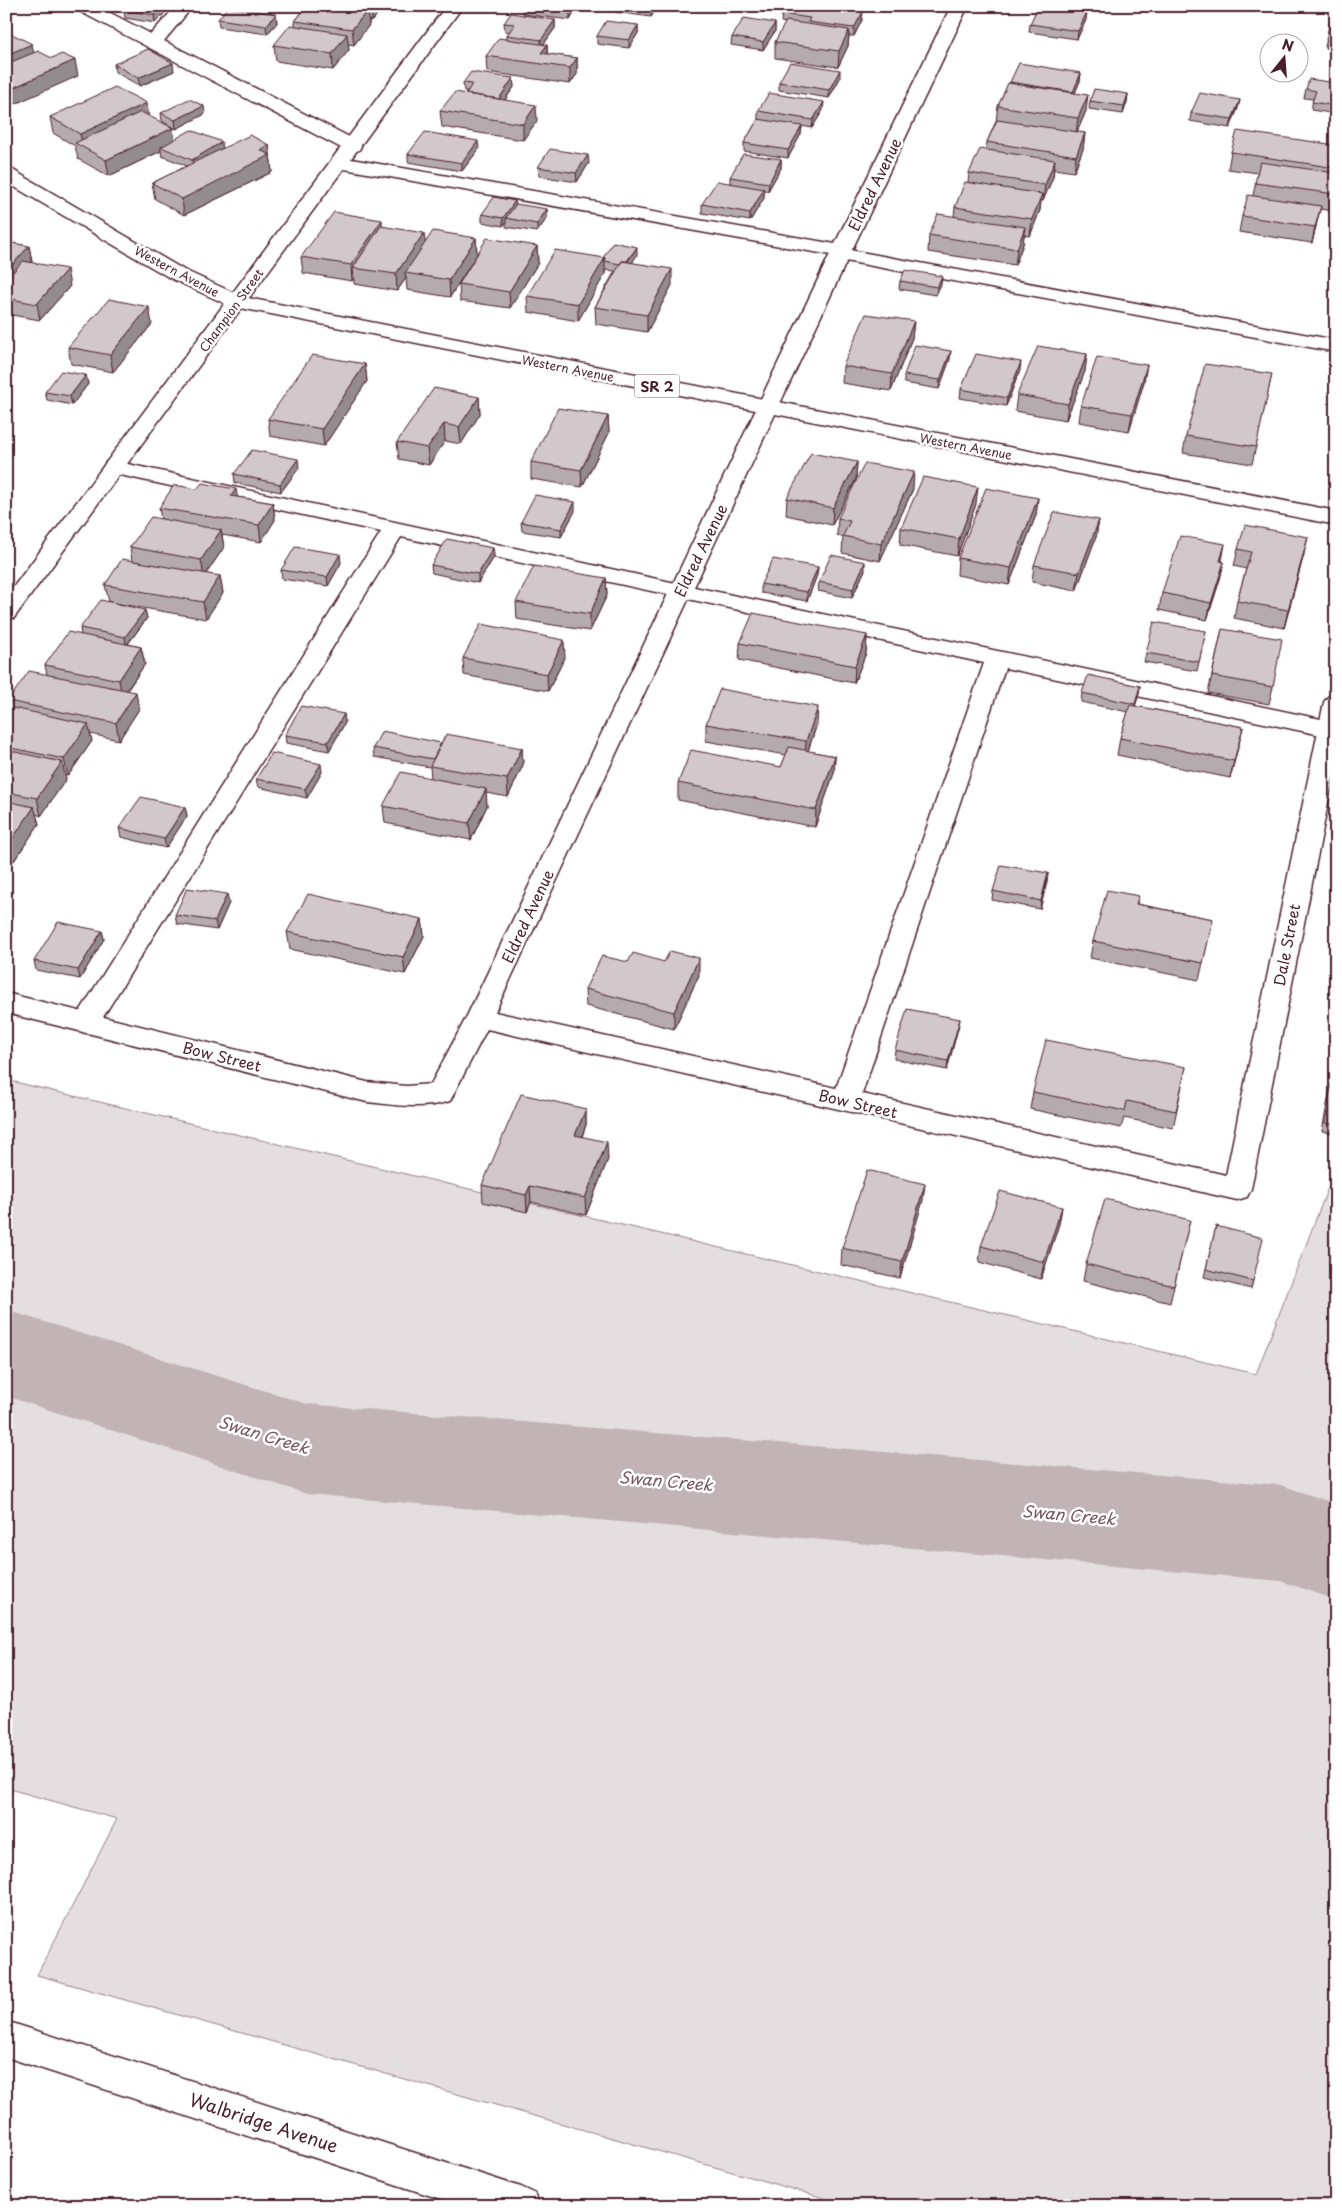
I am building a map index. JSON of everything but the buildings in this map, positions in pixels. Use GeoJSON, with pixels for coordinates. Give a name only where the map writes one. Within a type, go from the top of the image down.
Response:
{"type":"FeatureCollection","features":[{"type":"Feature","properties":{"kind":"street"},"geometry":{"type":"LineString","coordinates":[[83,6],[352,146]]}},
{"type":"Feature","properties":{"kind":"street"},"geometry":{"type":"LineString","coordinates":[[153,43],[185,6]]}},
{"type":"Feature","properties":{"kind":"street","name":"Champion Street"},"geometry":{"type":"LineString","coordinates":[[6,614],[455,6]]}},
{"type":"Feature","properties":{"kind":"street","name":"Eldred Avenue"},"geometry":{"type":"LineString","coordinates":[[440,1094],[479,1018],[841,252],[960,6]]}},
{"type":"Feature","properties":{"kind":"street"},"geometry":{"type":"LineString","coordinates":[[340,163],[841,252],[1336,346]]}},
{"type":"Feature","properties":{"kind":"street","name":"Western Avenue"},"geometry":{"type":"LineString","coordinates":[[6,174],[178,274],[237,302],[768,408],[1336,518]]}},
{"type":"Feature","properties":{"kind":"street"},"geometry":{"type":"LineString","coordinates":[[114,467],[680,591],[998,658],[1334,715]]}},
{"type":"Feature","properties":{"kind":"street"},"geometry":{"type":"LineString","coordinates":[[86,1023],[395,528]]}},
{"type":"Feature","properties":{"kind":"street"},"geometry":{"type":"LineString","coordinates":[[846,1100],[998,658]]}},
{"type":"Feature","properties":{"kind":"street","name":"Dale Street"},"geometry":{"type":"LineString","coordinates":[[1237,1189],[1334,715]]}},
{"type":"Feature","properties":{"kind":"street","name":"Bow Street"},"geometry":{"type":"LineString","coordinates":[[6,1003],[367,1092],[406,1096],[440,1094]]}},
{"type":"Feature","properties":{"kind":"street","name":"Bow Street"},"geometry":{"type":"LineString","coordinates":[[479,1018],[1237,1189]]}},
{"type":"Feature","properties":{"kind":"street","name":"Walbridge Avenue"},"geometry":{"type":"LineString","coordinates":[[6,2039],[521,2206]]}},
{"type":"Feature","properties":{"kind":"shaded area"},"geometry":{"type":"Polygon","coordinates":[[[6,1080],[1256,1374],[1336,1167],[1336,2206],[852,2206],[37,1975],[117,1819],[6,1788],[6,1080]]]}},
{"type":"Feature","properties":{"kind":"waterway","name":"Swan Creek"},"geometry":{"type":"LineString","coordinates":[[6,1353],[307,1449],[1281,1533],[1336,1552]]}}]}
